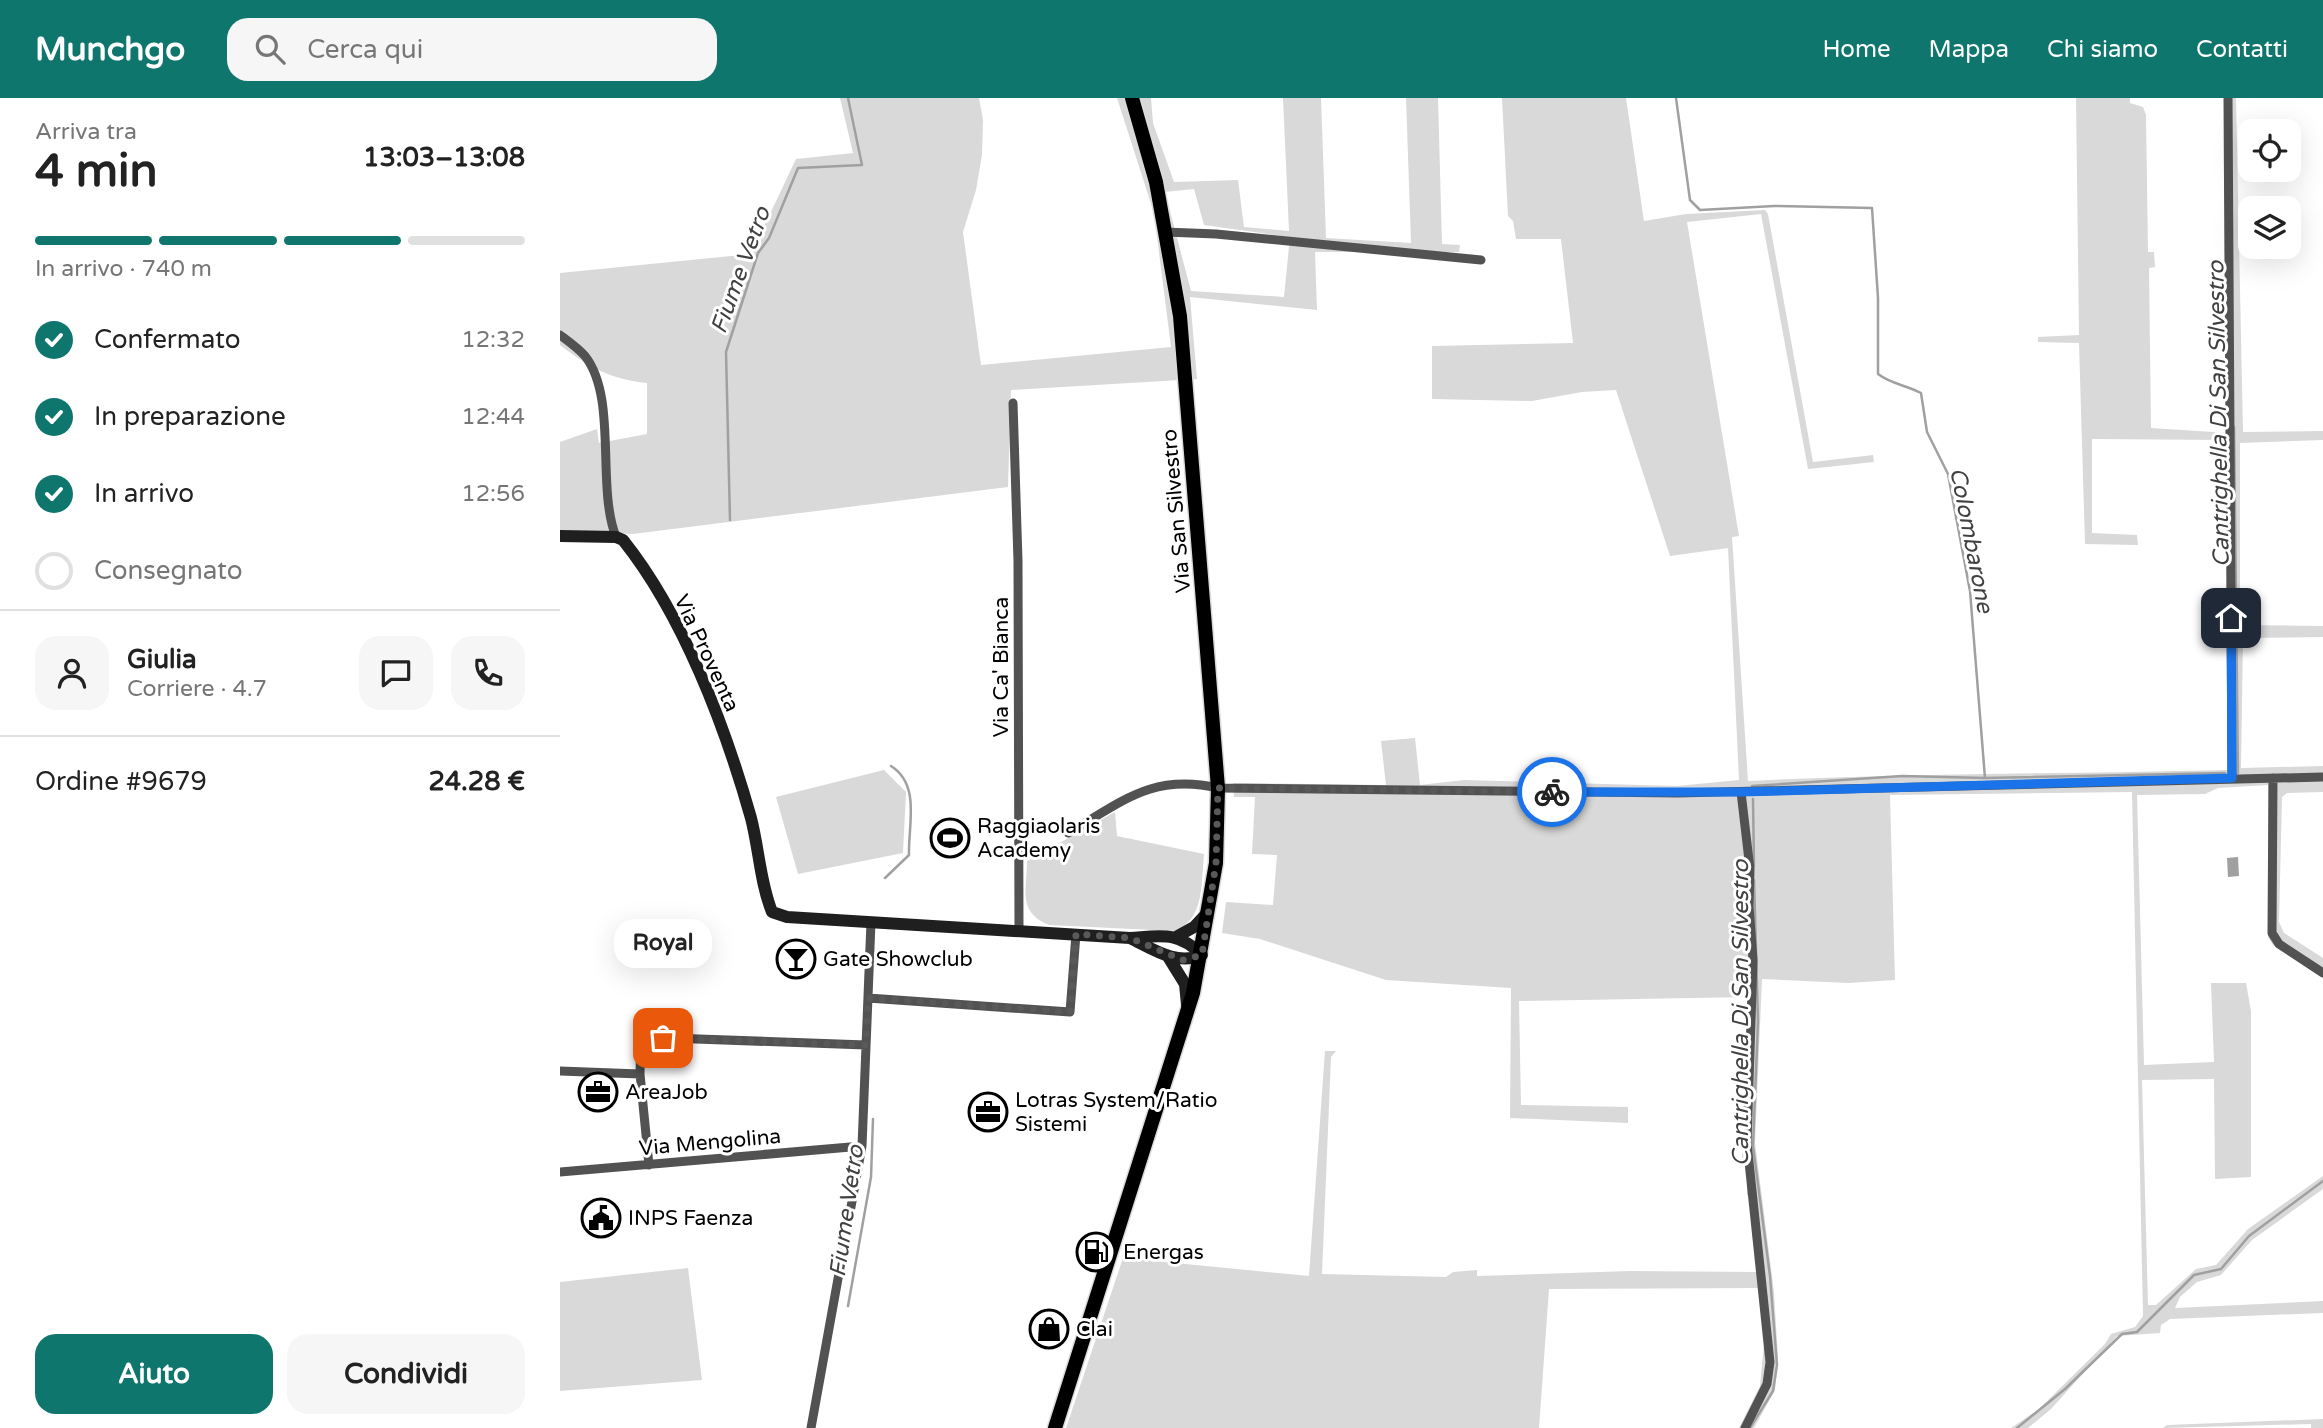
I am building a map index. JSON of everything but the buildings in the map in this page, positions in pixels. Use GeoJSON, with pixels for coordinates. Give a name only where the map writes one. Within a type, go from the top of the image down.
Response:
{"type":"FeatureCollection","features":[{"type":"Feature","properties":{"kind":"main road","name":"Via San Silvestro"},"geometry":{"type":"LineString","coordinates":[[1055,1428],[1185,1017],[1202,955],[1216,863],[1218,788],[1180,316],[1156,182],[1132,98]]}},
{"type":"Feature","properties":{"kind":"street"},"geometry":{"type":"LineString","coordinates":[[2228,98],[2232,778]]}},
{"type":"Feature","properties":{"kind":"street"},"geometry":{"type":"LineString","coordinates":[[1165,232],[1216,234],[1481,260]]}},
{"type":"Feature","properties":{"kind":"street","name":"Via Proventa"},"geometry":{"type":"LineString","coordinates":[[560,335],[584,355],[592,369],[602,414],[608,507],[616,537],[630,550],[653,585],[703,686],[737,768],[758,844],[765,895],[772,912],[787,917],[1130,938],[1176,937]]}},
{"type":"Feature","properties":{"kind":"street","name":"Via Ca' Bianca"},"geometry":{"type":"LineString","coordinates":[[1013,403],[1018,574],[1019,930]]}},
{"type":"Feature","properties":{"kind":"street"},"geometry":{"type":"LineString","coordinates":[[560,536],[616,537]]}},
{"type":"Feature","properties":{"kind":"street"},"geometry":{"type":"LineString","coordinates":[[1068,833],[1148,788],[1175,783],[1218,788],[1741,792],[2323,777]]}},
{"type":"Feature","properties":{"kind":"street"},"geometry":{"type":"LineString","coordinates":[[2273,778],[2272,933],[2279,944],[2323,973]]}},
{"type":"Feature","properties":{"kind":"street"},"geometry":{"type":"LineString","coordinates":[[1741,792],[1751,869],[1749,906],[1753,960],[1746,1143],[1770,1362],[1767,1384],[1745,1428]]}},
{"type":"Feature","properties":{"kind":"street"},"geometry":{"type":"LineString","coordinates":[[1176,937],[1194,928],[1211,907]]}},
{"type":"Feature","properties":{"kind":"street"},"geometry":{"type":"LineString","coordinates":[[811,1428],[862,1146],[871,922]]}},
{"type":"Feature","properties":{"kind":"street"},"geometry":{"type":"LineString","coordinates":[[868,998],[1070,1012],[1076,934]]}},
{"type":"Feature","properties":{"kind":"street"},"geometry":{"type":"LineString","coordinates":[[1176,937],[1184,939],[1202,955]]}},
{"type":"Feature","properties":{"kind":"street","name":"Via Proventa"},"geometry":{"type":"LineString","coordinates":[[1130,938],[1183,960],[1202,955]]}},
{"type":"Feature","properties":{"kind":"street"},"geometry":{"type":"LineString","coordinates":[[1167,955],[1185,984],[1185,1017]]}},
{"type":"Feature","properties":{"kind":"street"},"geometry":{"type":"LineString","coordinates":[[649,1165],[640,1074],[641,1037],[866,1045]]}},
{"type":"Feature","properties":{"kind":"street"},"geometry":{"type":"LineString","coordinates":[[560,1071],[640,1074]]}},
{"type":"Feature","properties":{"kind":"street","name":"Via Mengolina"},"geometry":{"type":"LineString","coordinates":[[560,1172],[862,1146]]}},
{"type":"Feature","properties":{"kind":"shaded area"},"geometry":{"type":"Polygon","coordinates":[[[840,98],[979,98],[983,120],[982,155],[976,190],[963,232],[981,365],[1171,347],[1154,213],[1117,98],[1151,98],[1153,123],[1174,182],[1238,180],[1244,227],[1289,231],[1283,98],[1321,98],[1326,238],[1411,243],[1406,98],[1438,98],[1442,244],[1460,245],[1459,252],[1315,252],[1317,310],[1190,297],[1197,379],[1011,390],[1008,487],[633,534],[560,531],[560,442],[597,429],[599,443],[647,434],[647,383],[622,379],[601,371],[560,345],[560,273],[751,254],[796,159],[853,153],[840,98]],[[1194,189],[1165,192],[1191,291],[1284,297],[1290,237],[1204,225],[1194,189]]]}},
{"type":"Feature","properties":{"kind":"shaded area"},"geometry":{"type":"Polygon","coordinates":[[[1502,98],[1626,98],[1644,221],[1686,214],[1765,210],[1768,214],[1813,462],[1873,455],[1874,462],[1808,469],[1761,214],[1687,222],[1739,536],[1732,537],[1748,781],[2227,770],[2227,440],[2092,439],[2092,533],[2137,535],[2138,545],[2085,544],[2079,343],[2038,342],[2038,337],[2079,335],[2076,98],[2130,98],[2130,103],[2143,107],[2146,115],[2148,252],[2154,252],[2155,267],[2149,268],[2151,428],[2228,433],[2224,98],[2236,98],[2243,432],[2323,431],[2323,440],[2240,443],[2240,625],[2323,626],[2323,637],[2243,638],[2241,768],[2323,766],[2323,792],[2287,793],[2282,797],[2279,922],[2284,933],[2323,958],[2323,978],[2273,945],[2268,937],[2268,785],[2218,788],[2205,794],[2137,795],[2144,1065],[2214,1062],[2211,983],[2246,983],[2251,1011],[2251,1177],[2215,1179],[2214,1079],[2142,1080],[2148,1305],[2156,1305],[2196,1269],[2216,1265],[2248,1229],[2323,1176],[2323,1189],[2252,1240],[2221,1275],[2197,1282],[2180,1297],[2175,1308],[2323,1301],[2323,1313],[2170,1319],[2161,1325],[2160,1333],[2117,1336],[2051,1409],[2028,1428],[2011,1428],[2039,1409],[2105,1344],[2111,1334],[2135,1327],[2143,1316],[2132,792],[1890,795],[1895,980],[1848,983],[1762,979],[1755,1143],[1774,1292],[1778,1359],[1775,1390],[1754,1428],[1739,1428],[1760,1386],[1765,1334],[1759,1288],[1549,1289],[1539,1428],[1066,1428],[1123,1258],[1309,1276],[1325,1051],[1336,1051],[1331,1057],[1322,1274],[1446,1277],[1453,1272],[1477,1270],[1477,1276],[1630,1271],[1756,1272],[1756,1238],[1752,1237],[1752,1197],[1747,1195],[1747,1160],[1742,1159],[1742,1109],[1746,1109],[1749,997],[1519,1001],[1521,1105],[1628,1107],[1628,1123],[1510,1118],[1511,988],[1386,980],[1260,939],[1222,933],[1226,902],[1273,905],[1277,855],[1252,854],[1255,797],[1234,797],[1233,783],[1386,785],[1381,741],[1415,738],[1420,785],[1464,780],[1677,786],[1739,780],[1728,548],[1670,556],[1616,390],[1582,392],[1532,401],[1432,399],[1432,346],[1573,343],[1561,239],[1516,239],[1513,221],[1508,216],[1502,98]]]}},
{"type":"Feature","properties":{"kind":"shaded area"},"geometry":{"type":"Polygon","coordinates":[[[884,770],[906,792],[903,853],[798,874],[776,797],[884,770]]]}},
{"type":"Feature","properties":{"kind":"shaded area"},"geometry":{"type":"Polygon","coordinates":[[[1115,812],[1117,836],[1204,854],[1199,899],[1191,918],[1184,926],[1174,931],[1049,925],[1032,914],[1026,899],[1027,861],[1115,812]]]}},
{"type":"Feature","properties":{"kind":"shaded area","name":"Raggiaolaris Academy"},"geometry":{"type":"Polygon","coordinates":[[[932,826],[970,828],[969,851],[930,849],[932,826]]]}},
{"type":"Feature","properties":{"kind":"shaded area"},"geometry":{"type":"Polygon","coordinates":[[[2238,857],[2239,876],[2228,877],[2227,858],[2238,857]]]}},
{"type":"Feature","properties":{"kind":"shaded area"},"geometry":{"type":"Polygon","coordinates":[[[688,1268],[702,1380],[560,1391],[560,1282],[688,1268]]]}},
{"type":"Feature","properties":{"kind":"shaded area"},"geometry":{"type":"Polygon","coordinates":[[[2323,1419],[2323,1428],[2311,1428],[2311,1424],[2163,1428],[2167,1425],[2323,1419]]]}},
{"type":"Feature","properties":{"kind":"waterway","name":"Fiume Vetro"},"geometry":{"type":"LineString","coordinates":[[730,520],[726,352],[758,253],[769,238],[798,168],[862,165],[848,98]]}},
{"type":"Feature","properties":{"kind":"waterway","name":"Colombarone"},"geometry":{"type":"LineString","coordinates":[[1676,98],[1690,200],[1700,210],[1774,206],[1872,208],[1878,298],[1878,374],[1921,393],[1927,432],[1948,474],[1970,591],[1985,778]]}},
{"type":"Feature","properties":{"kind":"waterway","name":"Cantrighella Di San Silvestro"},"geometry":{"type":"LineString","coordinates":[[2234,427],[2238,773]]}},
{"type":"Feature","properties":{"kind":"waterway","name":"Fiume Vetro"},"geometry":{"type":"LineString","coordinates":[[885,878],[909,855],[911,819],[910,795],[906,784],[891,766]]}},
{"type":"Feature","properties":{"kind":"waterway","name":"Colombarone"},"geometry":{"type":"LineString","coordinates":[[1752,786],[1902,776],[1985,778],[2225,773]]}},
{"type":"Feature","properties":{"kind":"waterway","name":"Cantrighella Di San Silvestro"},"geometry":{"type":"LineString","coordinates":[[1753,799],[1754,866]]}},
{"type":"Feature","properties":{"kind":"waterway","name":"Cantrighella Di San Silvestro"},"geometry":{"type":"LineString","coordinates":[[1750,1428],[1773,1391],[1777,1365],[1770,1276],[1753,1146],[1758,1021],[1754,880]]}},
{"type":"Feature","properties":{"kind":"waterway","name":"Fiume Vetro"},"geometry":{"type":"LineString","coordinates":[[848,1306],[871,1177],[873,1119]]}},
{"type":"Feature","properties":{"kind":"waterway"},"geometry":{"type":"LineString","coordinates":[[2017,1428],[2065,1389],[2122,1334],[2137,1332],[2194,1275],[2221,1269],[2249,1236],[2323,1181]]}},
{"type":"Feature","properties":{"kind":"way so far"},"geometry":{"type":"LineString","coordinates":[[663,1038],[866,1045],[868,998],[1070,1012],[1076,934],[1130,938],[1183,960],[1202,955],[1216,863],[1218,788],[1552,792]]}},
{"type":"Feature","properties":{"kind":"place","name":"Raggiaolaris Academy"},"geometry":{"type":"Point","coordinates":[950,838]}},
{"type":"Feature","properties":{"kind":"place","name":"Gate Showclub"},"geometry":{"type":"Point","coordinates":[796,959]}},
{"type":"Feature","properties":{"kind":"place","name":"Royal"},"geometry":{"type":"Point","coordinates":[663,1038]}},
{"type":"Feature","properties":{"kind":"place","name":"AreaJob"},"geometry":{"type":"Point","coordinates":[598,1092]}},
{"type":"Feature","properties":{"kind":"place","name":"Lotras System/Ratio Sistemi"},"geometry":{"type":"Point","coordinates":[988,1112]}},
{"type":"Feature","properties":{"kind":"place","name":"INPS Faenza"},"geometry":{"type":"Point","coordinates":[601,1218]}},
{"type":"Feature","properties":{"kind":"place","name":"Energas"},"geometry":{"type":"Point","coordinates":[1096,1252]}},
{"type":"Feature","properties":{"kind":"place","name":"Clai"},"geometry":{"type":"Point","coordinates":[1049,1329]}},
{"type":"Feature","properties":{"kind":"route"},"geometry":{"type":"LineString","coordinates":[[1552,792],[1741,792],[2232,778],[2231,618]]}}]}
